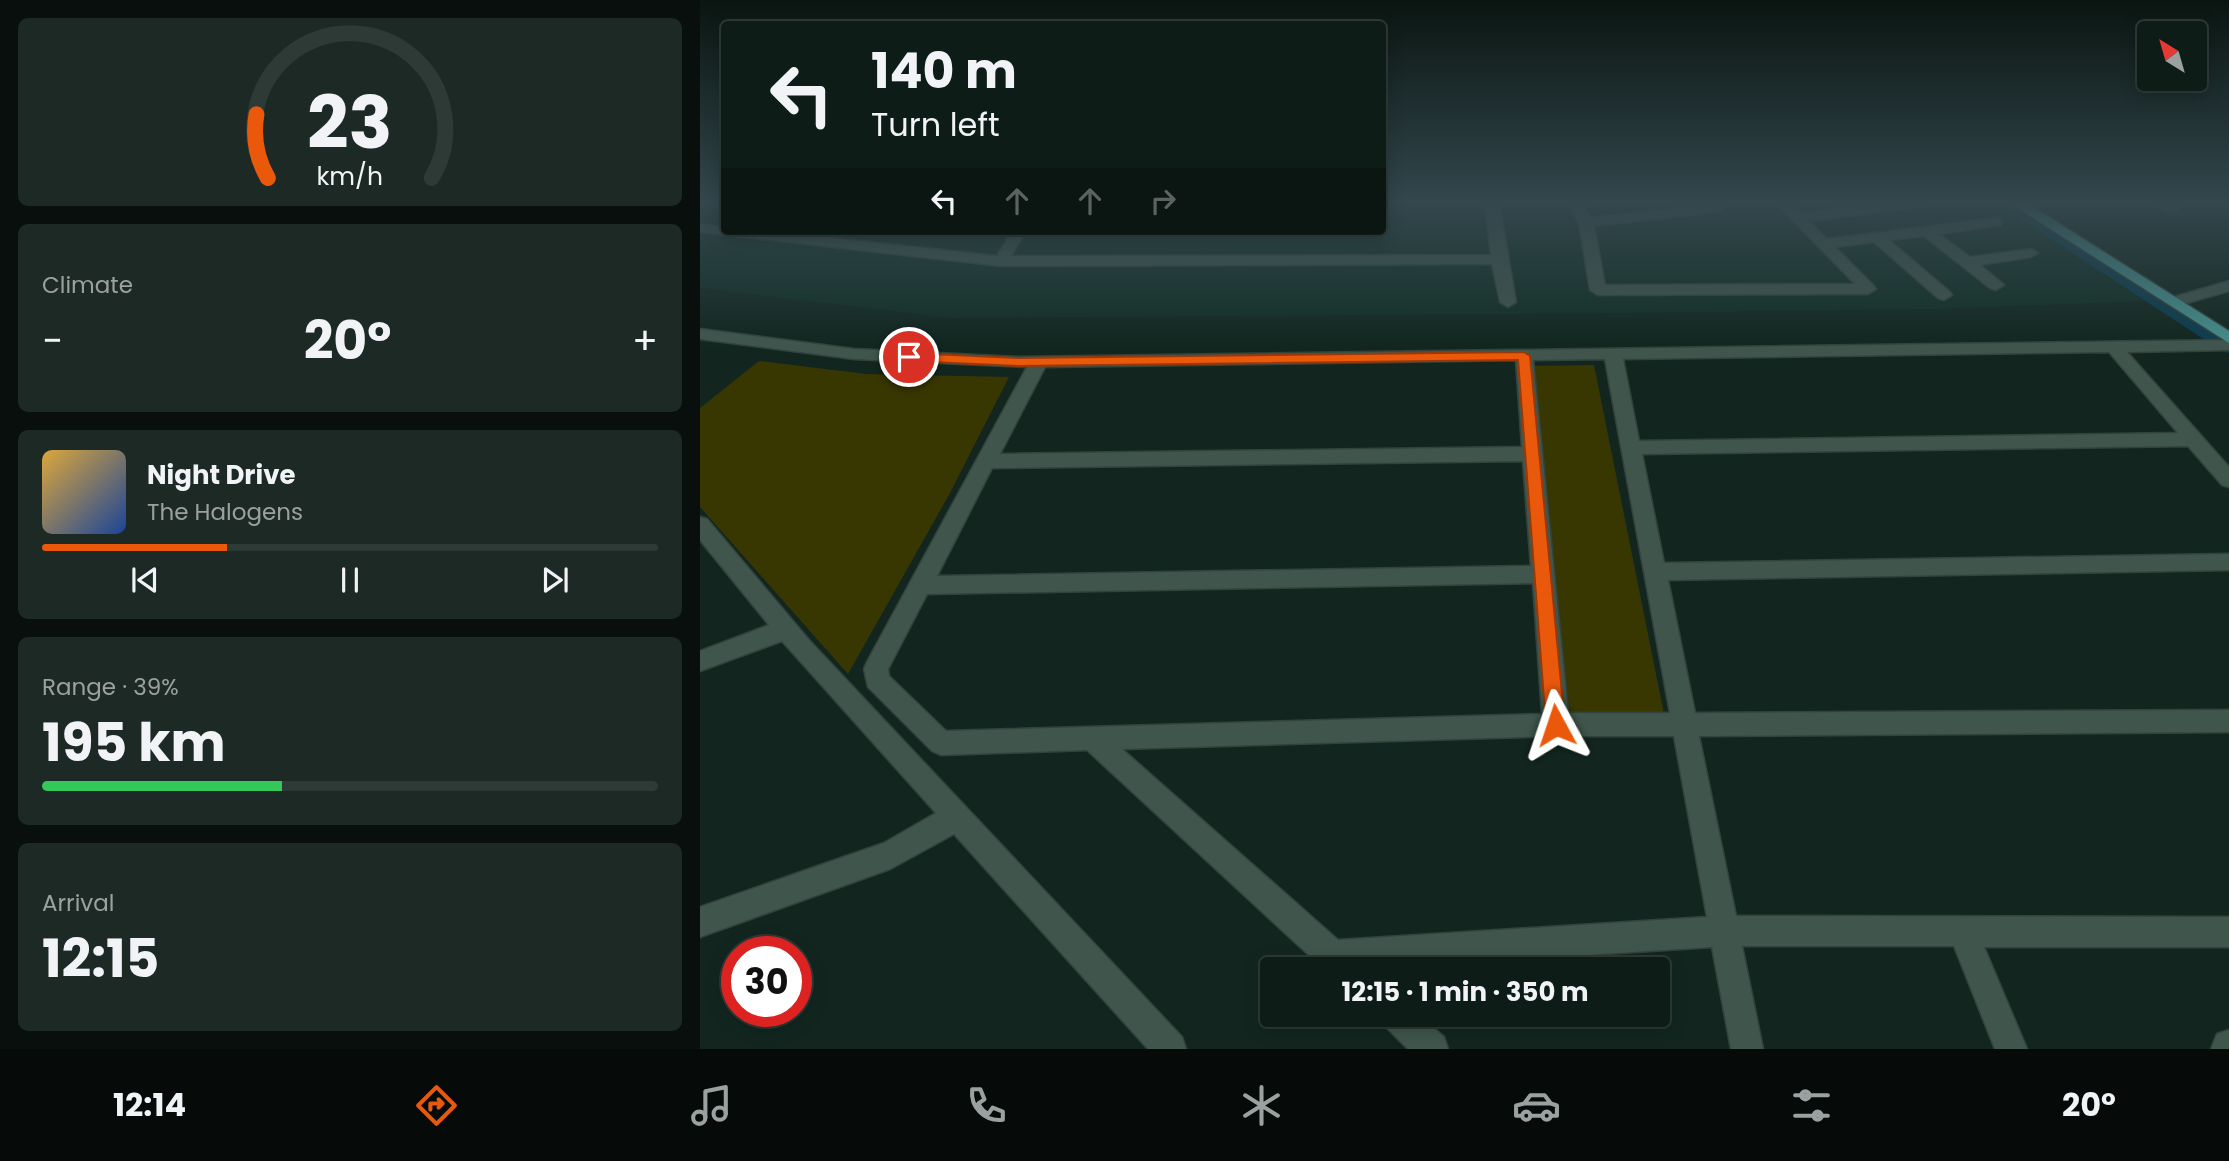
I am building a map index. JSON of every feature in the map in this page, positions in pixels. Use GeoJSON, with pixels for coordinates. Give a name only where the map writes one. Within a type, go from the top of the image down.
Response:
{"type":"FeatureCollection","features":[{"type":"Feature","properties":{"kind":"main road"},"geometry":{"type":"LineString","coordinates":[[2092,251],[2173,302],[2227,343]]}},
{"type":"Feature","properties":{"kind":"street"},"geometry":{"type":"LineString","coordinates":[[911,251],[1001,261],[1499,259]]}},
{"type":"Feature","properties":{"kind":"street"},"geometry":{"type":"LineString","coordinates":[[1001,261],[1007,251]]}},
{"type":"Feature","properties":{"kind":"street"},"geometry":{"type":"LineString","coordinates":[[1498,251],[1508,302]]}},
{"type":"Feature","properties":{"kind":"street"},"geometry":{"type":"LineString","coordinates":[[1590,251],[1596,287],[1605,291],[1868,289],[1832,251]]}},
{"type":"Feature","properties":{"kind":"street"},"geometry":{"type":"LineString","coordinates":[[1893,251],[1944,295]]}},
{"type":"Feature","properties":{"kind":"street"},"geometry":{"type":"LineString","coordinates":[[1952,251],[1996,285]]}},
{"type":"Feature","properties":{"kind":"street"},"geometry":{"type":"LineString","coordinates":[[1966,262],[2031,253]]}},
{"type":"Feature","properties":{"kind":"street"},"geometry":{"type":"LineString","coordinates":[[2173,302],[2229,286]]}},
{"type":"Feature","properties":{"kind":"street"},"geometry":{"type":"LineString","coordinates":[[700,334],[854,354],[1039,362],[2115,347],[2227,343]]}},
{"type":"Feature","properties":{"kind":"street"},"geometry":{"type":"LineString","coordinates":[[2115,347],[2229,480]]}},
{"type":"Feature","properties":{"kind":"street"},"geometry":{"type":"LineString","coordinates":[[1613,355],[1747,1049]]}},
{"type":"Feature","properties":{"kind":"street"},"geometry":{"type":"LineString","coordinates":[[1524,356],[1556,725]]}},
{"type":"Feature","properties":{"kind":"street"},"geometry":{"type":"LineString","coordinates":[[1039,362],[876,669],[877,680],[941,743],[1556,725],[2229,721]]}},
{"type":"Feature","properties":{"kind":"street"},"geometry":{"type":"LineString","coordinates":[[1630,448],[2192,439]]}},
{"type":"Feature","properties":{"kind":"street"},"geometry":{"type":"LineString","coordinates":[[986,461],[1532,454]]}},
{"type":"Feature","properties":{"kind":"street"},"geometry":{"type":"LineString","coordinates":[[700,525],[786,629],[1170,1049]]}},
{"type":"Feature","properties":{"kind":"street"},"geometry":{"type":"LineString","coordinates":[[1655,572],[2229,562]]}},
{"type":"Feature","properties":{"kind":"street"},"geometry":{"type":"LineString","coordinates":[[920,585],[1543,574]]}},
{"type":"Feature","properties":{"kind":"street"},"geometry":{"type":"LineString","coordinates":[[700,661],[786,629]]}},
{"type":"Feature","properties":{"kind":"street"},"geometry":{"type":"LineString","coordinates":[[1090,737],[1334,957]]}},
{"type":"Feature","properties":{"kind":"street"},"geometry":{"type":"LineString","coordinates":[[700,922],[890,855],[940,828],[955,815]]}},
{"type":"Feature","properties":{"kind":"street"},"geometry":{"type":"LineString","coordinates":[[1413,957],[1723,931],[2229,932]]}},
{"type":"Feature","properties":{"kind":"street"},"geometry":{"type":"LineString","coordinates":[[1963,932],[2011,1049]]}},
{"type":"Feature","properties":{"kind":"street"},"geometry":{"type":"LineString","coordinates":[[1409,1027],[1432,1049]]}},
{"type":"Feature","properties":{"kind":"shaded area"},"geometry":{"type":"Polygon","coordinates":[[[700,251],[2070,251],[2149,301],[1938,309],[951,318],[700,288],[700,251]]]}},
{"type":"Feature","properties":{"kind":"shaded area"},"geometry":{"type":"Polygon","coordinates":[[[759,361],[866,374],[1009,377],[950,493],[848,674],[700,507],[700,408],[759,361]]]}},
{"type":"Feature","properties":{"kind":"shaded area"},"geometry":{"type":"Polygon","coordinates":[[[1594,365],[1664,714],[1569,716],[1528,366],[1594,365]]]}},
{"type":"Feature","properties":{"kind":"waterway"},"geometry":{"type":"LineString","coordinates":[[2079,251],[2229,347]]}},
{"type":"Feature","properties":{"kind":"route"},"geometry":{"type":"LineString","coordinates":[[909,357],[1018,362],[1524,356],[1556,725]]}}]}
